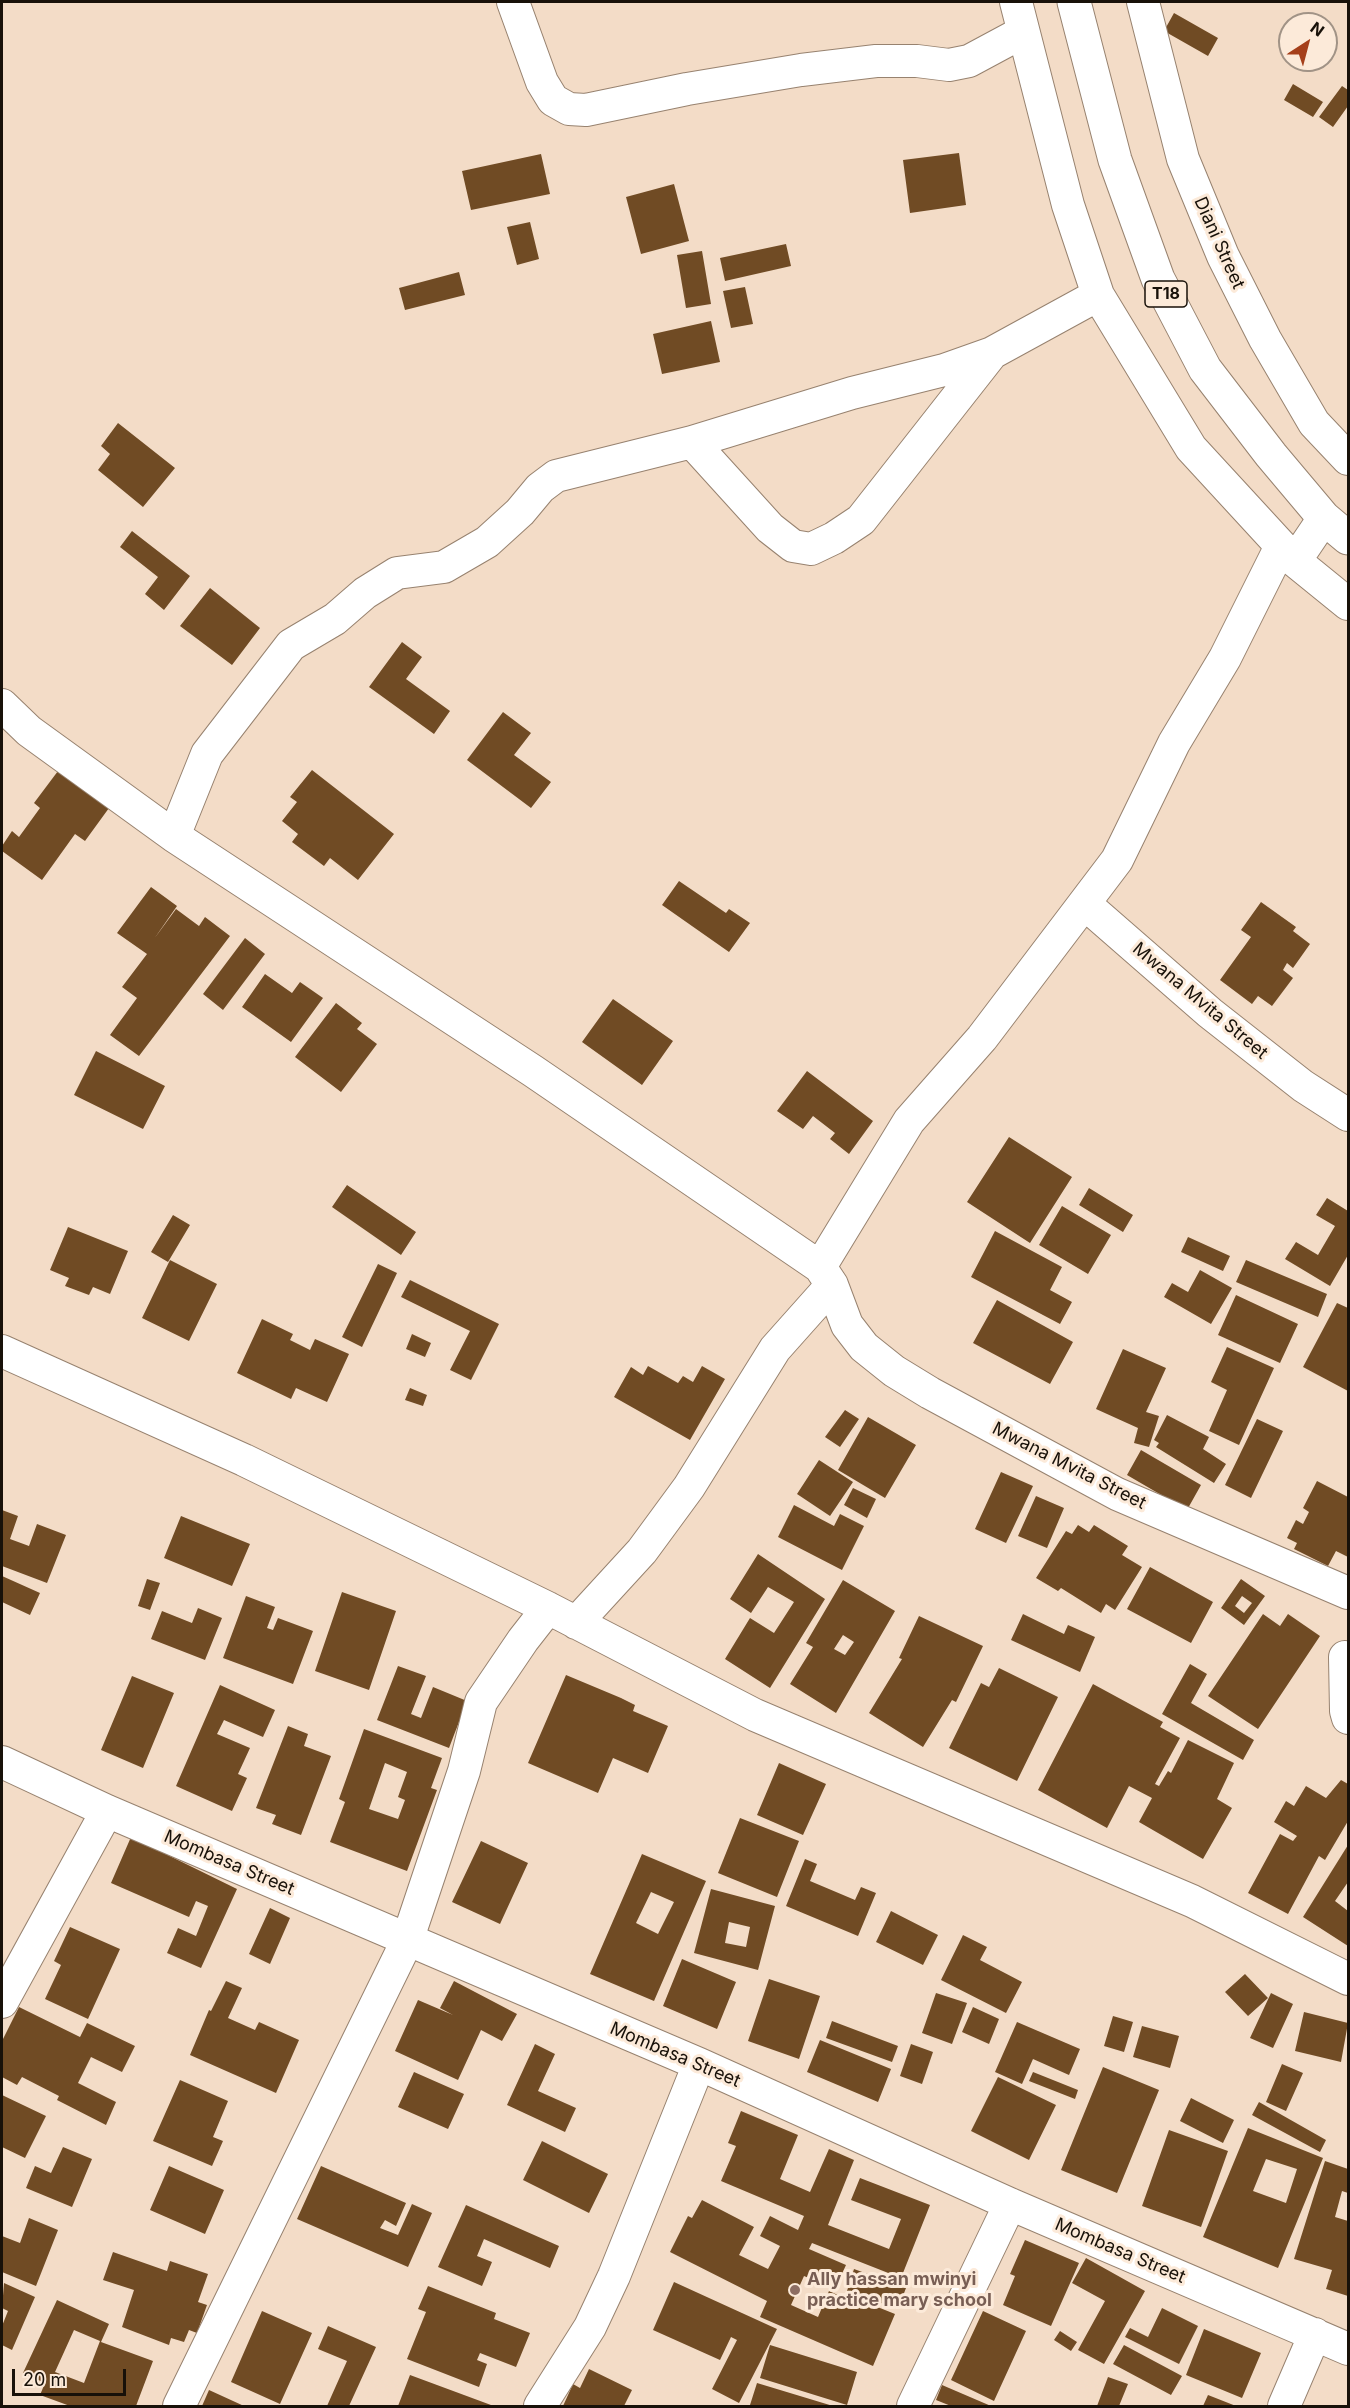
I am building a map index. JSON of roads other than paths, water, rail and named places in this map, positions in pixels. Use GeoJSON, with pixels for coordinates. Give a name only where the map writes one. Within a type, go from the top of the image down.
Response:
{"type":"FeatureCollection","features":[{"type":"Feature","properties":{"kind":"main road","name":"T18"},"geometry":{"type":"LineString","coordinates":[[1074,2],[1115,160],[1158,279],[1205,369],[1271,455],[1336,528]]}},
{"type":"Feature","properties":{"kind":"street"},"geometry":{"type":"LineString","coordinates":[[513,2],[542,82],[553,100],[569,109],[586,110],[687,88],[822,67],[876,61],[917,61],[949,65],[969,62],[1023,32]]}},
{"type":"Feature","properties":{"kind":"street"},"geometry":{"type":"LineString","coordinates":[[1016,2],[1068,205],[1098,294],[1144,374],[1191,448],[1288,554],[1348,604]]}},
{"type":"Feature","properties":{"kind":"street","name":"Diani Street"},"geometry":{"type":"LineString","coordinates":[[1143,2],[1183,159],[1222,256],[1265,339],[1314,423],[1348,459]]}},
{"type":"Feature","properties":{"kind":"street"},"geometry":{"type":"LineString","coordinates":[[174,836],[207,754],[291,645],[335,620],[365,592],[397,573],[444,567],[487,542],[520,512],[540,488],[556,476],[692,442],[852,393],[944,370],[992,353],[1098,294]]}},
{"type":"Feature","properties":{"kind":"street"},"geometry":{"type":"LineString","coordinates":[[692,442],[770,528],[793,546],[812,549],[861,520],[992,353]]}},
{"type":"Feature","properties":{"kind":"street"},"geometry":{"type":"LineString","coordinates":[[576,1623],[642,1551],[689,1487],[775,1349],[826,1276],[909,1121],[982,1038],[1118,860],[1174,742],[1288,554],[1336,528]]}},
{"type":"Feature","properties":{"kind":"street"},"geometry":{"type":"LineString","coordinates":[[2,705],[29,731],[174,836],[533,1071],[826,1276]]}},
{"type":"Feature","properties":{"kind":"street","name":"Mwana Mvita Street"},"geometry":{"type":"LineString","coordinates":[[1085,904],[1210,1013],[1303,1086],[1348,1115]]}},
{"type":"Feature","properties":{"kind":"street","name":"Mwana Mvita Street"},"geometry":{"type":"LineString","coordinates":[[826,1276],[848,1325],[864,1347],[894,1371],[930,1393],[1117,1494],[1348,1593]]}},
{"type":"Feature","properties":{"kind":"street"},"geometry":{"type":"LineString","coordinates":[[2,1351],[84,1391],[244,1460],[548,1608],[755,1715],[1191,1900],[1348,1979]]}},
{"type":"Feature","properties":{"kind":"street"},"geometry":{"type":"LineString","coordinates":[[179,2406],[407,1941],[464,1771],[481,1702],[548,1608]]}},
{"type":"Feature","properties":{"kind":"street"},"geometry":{"type":"LineString","coordinates":[[1345,1657],[1348,1718]]}},
{"type":"Feature","properties":{"kind":"street","name":"Mombasa Street"},"geometry":{"type":"LineString","coordinates":[[2,1762],[107,1811],[699,2064],[1010,2204],[1348,2349]]}},
{"type":"Feature","properties":{"kind":"street"},"geometry":{"type":"LineString","coordinates":[[2,2002],[107,1811]]}},
{"type":"Feature","properties":{"kind":"street"},"geometry":{"type":"LineString","coordinates":[[540,2406],[590,2327],[614,2276],[699,2064]]}},
{"type":"Feature","properties":{"kind":"street"},"geometry":{"type":"LineString","coordinates":[[913,2406],[1010,2204]]}},
{"type":"Feature","properties":{"kind":"street"},"geometry":{"type":"LineString","coordinates":[[1284,2406],[1315,2334]]}},
{"type":"Feature","properties":{"kind":"place","name":"Ally hassan mwinyi practice mary school"},"geometry":{"type":"Point","coordinates":[795,2290]}}]}
